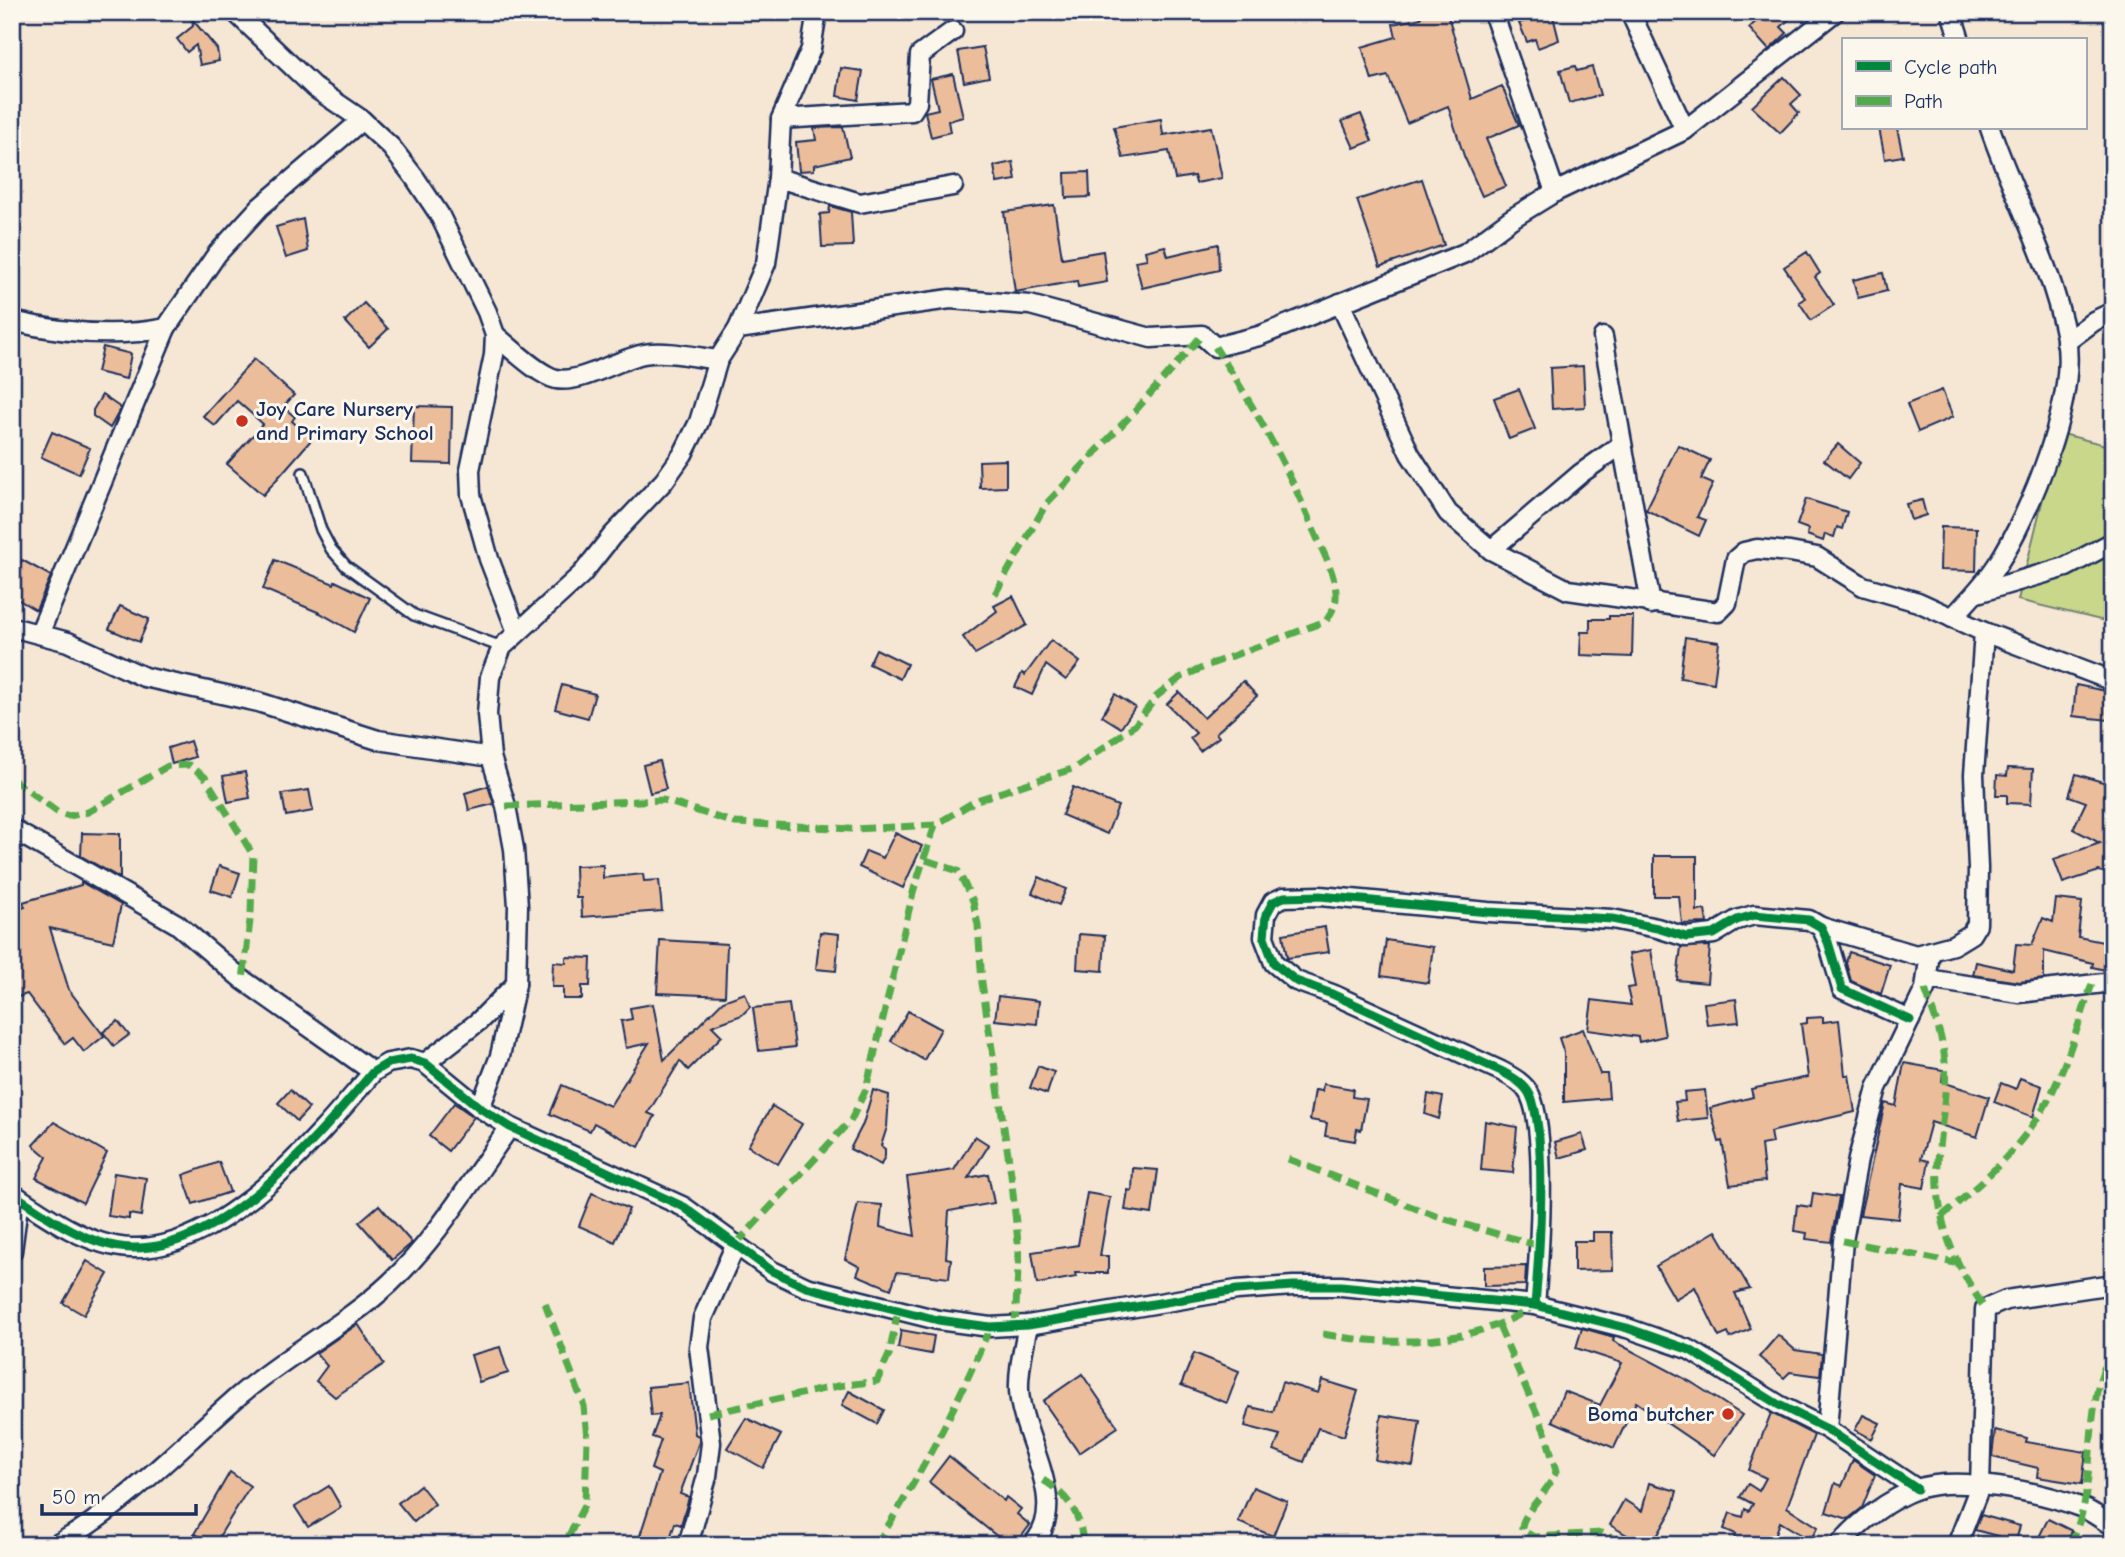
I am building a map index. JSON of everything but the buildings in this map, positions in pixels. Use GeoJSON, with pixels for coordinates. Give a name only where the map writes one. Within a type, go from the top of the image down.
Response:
{"type":"FeatureCollection","features":[{"type":"Feature","properties":{"kind":"street"},"geometry":{"type":"LineString","coordinates":[[235,12],[315,88],[362,120],[391,148],[439,214],[495,335],[544,373],[556,379],[573,378],[640,355],[658,352],[718,360]]}},
{"type":"Feature","properties":{"kind":"street"},"geometry":{"type":"LineString","coordinates":[[1493,12],[1555,192]]}},
{"type":"Feature","properties":{"kind":"street"},"geometry":{"type":"LineString","coordinates":[[1630,12],[1685,130]]}},
{"type":"Feature","properties":{"kind":"street"},"geometry":{"type":"LineString","coordinates":[[738,329],[950,299],[1030,304],[1151,338],[1202,335],[1215,347],[1259,336],[1465,253],[1511,219],[1555,192],[1685,130],[1835,12]]}},
{"type":"Feature","properties":{"kind":"street"},"geometry":{"type":"LineString","coordinates":[[1951,12],[1959,38]]}},
{"type":"Feature","properties":{"kind":"street"},"geometry":{"type":"LineString","coordinates":[[480,1108],[500,1056],[516,984],[518,906],[514,849],[506,806],[491,757],[487,714],[490,677],[502,647],[582,574],[612,536],[664,481],[683,454],[699,422],[718,360],[738,329],[766,263],[778,178],[781,119],[811,49],[819,15]]}},
{"type":"Feature","properties":{"kind":"street"},"geometry":{"type":"LineString","coordinates":[[781,119],[912,111],[917,103],[920,55],[953,31]]}},
{"type":"Feature","properties":{"kind":"street"},"geometry":{"type":"LineString","coordinates":[[40,632],[120,445],[166,328],[176,318],[217,254],[251,217],[362,120]]}},
{"type":"Feature","properties":{"kind":"street"},"geometry":{"type":"LineString","coordinates":[[1952,618],[1976,593],[1997,565],[2038,483],[2059,416],[2067,367],[2066,342],[2052,284],[1991,130]]}},
{"type":"Feature","properties":{"kind":"street"},"geometry":{"type":"LineString","coordinates":[[778,178],[860,203],[953,186]]}},
{"type":"Feature","properties":{"kind":"street"},"geometry":{"type":"LineString","coordinates":[[1340,303],[1410,454],[1448,513],[1491,550],[1568,590],[1718,612],[1727,603],[1736,559],[1744,552],[1757,549],[1817,558],[1849,580],[1918,602],[1984,632],[2113,681]]}},
{"type":"Feature","properties":{"kind":"street"},"geometry":{"type":"LineString","coordinates":[[2066,342],[2094,321],[2113,312]]}},
{"type":"Feature","properties":{"kind":"street"},"geometry":{"type":"LineString","coordinates":[[12,321],[82,332],[142,332],[166,328]]}},
{"type":"Feature","properties":{"kind":"street"},"geometry":{"type":"LineString","coordinates":[[495,335],[494,355],[470,470],[471,495],[489,558],[517,632]]}},
{"type":"Feature","properties":{"kind":"street"},"geometry":{"type":"LineString","coordinates":[[1603,337],[1651,604]]}},
{"type":"Feature","properties":{"kind":"street"},"geometry":{"type":"LineString","coordinates":[[1491,550],[1580,474],[1621,445]]}},
{"type":"Feature","properties":{"kind":"street"},"geometry":{"type":"LineString","coordinates":[[1976,593],[2066,567],[2113,542]]}},
{"type":"Feature","properties":{"kind":"street"},"geometry":{"type":"LineString","coordinates":[[12,627],[40,632],[144,677],[258,702],[378,740],[491,757]]}},
{"type":"Feature","properties":{"kind":"street"},"geometry":{"type":"LineString","coordinates":[[1535,1305],[1540,1246],[1538,1121],[1530,1094],[1520,1082],[1501,1071],[1343,999],[1296,981],[1274,963],[1264,937],[1266,915],[1273,902],[1283,897],[1320,896],[1488,912],[1612,919],[1631,921],[1686,937],[1714,934],[1737,920],[1755,915],[1809,920],[1821,927],[1891,950],[1916,955],[1953,945],[1971,934],[1977,925],[1978,868],[1974,775],[1984,632]]}},
{"type":"Feature","properties":{"kind":"street"},"geometry":{"type":"LineString","coordinates":[[12,829],[177,925],[243,980],[373,1072]]}},
{"type":"Feature","properties":{"kind":"street"},"geometry":{"type":"LineString","coordinates":[[1821,927],[1842,989],[1910,1020]]}},
{"type":"Feature","properties":{"kind":"street"},"geometry":{"type":"LineString","coordinates":[[1827,1429],[1843,1241],[1858,1159],[1877,1088],[1927,979],[1930,953]]}},
{"type":"Feature","properties":{"kind":"street"},"geometry":{"type":"LineString","coordinates":[[1927,979],[2019,993],[2113,982]]}},
{"type":"Feature","properties":{"kind":"street"},"geometry":{"type":"LineString","coordinates":[[425,1063],[479,1021],[516,984]]}},
{"type":"Feature","properties":{"kind":"street"},"geometry":{"type":"LineString","coordinates":[[12,1251],[15,1196],[87,1238],[129,1248],[159,1247],[193,1234],[251,1198],[291,1166],[373,1072],[388,1063],[411,1059],[425,1063],[480,1108],[510,1127],[675,1203],[772,1271],[806,1287],[938,1320],[990,1327],[1028,1325],[1237,1290],[1293,1286],[1341,1286],[1535,1305],[1627,1328],[1690,1350],[1827,1429],[1917,1489]]}},
{"type":"Feature","properties":{"kind":"street"},"geometry":{"type":"LineString","coordinates":[[56,1545],[78,1532],[135,1487],[243,1392],[391,1283],[434,1231],[510,1127]]}},
{"type":"Feature","properties":{"kind":"street"},"geometry":{"type":"LineString","coordinates":[[688,1545],[707,1476],[711,1443],[699,1347],[703,1318],[736,1244]]}},
{"type":"Feature","properties":{"kind":"street"},"geometry":{"type":"LineString","coordinates":[[1957,1545],[1980,1486],[1985,1309],[2006,1300],[2113,1284]]}},
{"type":"Feature","properties":{"kind":"street"},"geometry":{"type":"LineString","coordinates":[[1028,1325],[1019,1389],[1023,1419],[1043,1480],[1049,1510],[1041,1536],[1032,1545]]}},
{"type":"Feature","properties":{"kind":"street"},"geometry":{"type":"LineString","coordinates":[[1839,1545],[1885,1506],[1917,1489],[1940,1485],[1980,1486],[2036,1493],[2083,1508],[2113,1526]]}},
{"type":"Feature","properties":{"kind":"lane"},"geometry":{"type":"LineString","coordinates":[[303,473],[321,530],[331,549],[346,566],[414,615],[502,647]]}},
{"type":"Feature","properties":{"kind":"green space"},"geometry":{"type":"Polygon","coordinates":[[[2059,433],[2113,447],[2113,623],[2018,600],[2059,433]]]}},
{"type":"Feature","properties":{"kind":"marked path"},"geometry":{"type":"LineString","coordinates":[[2107,313],[2113,308]]}},
{"type":"Feature","properties":{"kind":"marked path"},"geometry":{"type":"LineString","coordinates":[[995,594],[1046,504],[1136,410],[1202,335]]}},
{"type":"Feature","properties":{"kind":"marked path"},"geometry":{"type":"LineString","coordinates":[[506,806],[663,800],[735,823],[854,829],[935,825],[977,800],[1075,768],[1135,725],[1157,696],[1180,678],[1326,621],[1334,608],[1336,596],[1327,561],[1281,459],[1215,347]]}},
{"type":"Feature","properties":{"kind":"marked path"},"geometry":{"type":"LineString","coordinates":[[12,779],[57,812],[69,816],[88,812],[168,766],[189,765],[205,777],[253,855],[251,912],[243,980]]}},
{"type":"Feature","properties":{"kind":"marked path"},"geometry":{"type":"LineString","coordinates":[[736,1244],[851,1120],[866,1089],[914,889],[935,825]]}},
{"type":"Feature","properties":{"kind":"marked path"},"geometry":{"type":"LineString","coordinates":[[926,860],[958,871],[973,901],[978,925],[982,983],[1011,1174],[1019,1252],[1015,1326]]}},
{"type":"Feature","properties":{"kind":"marked path"},"geometry":{"type":"LineString","coordinates":[[1941,1217],[1992,1172],[2016,1147],[2036,1120],[2061,1072],[2092,984]]}},
{"type":"Feature","properties":{"kind":"marked path"},"geometry":{"type":"LineString","coordinates":[[1925,989],[1940,1034],[1945,1062],[1938,1164],[1943,1224],[1964,1275],[1985,1309]]}},
{"type":"Feature","properties":{"kind":"marked path"},"geometry":{"type":"LineString","coordinates":[[1288,1159],[1438,1217],[1540,1246]]}},
{"type":"Feature","properties":{"kind":"marked path"},"geometry":{"type":"LineString","coordinates":[[1843,1241],[1955,1263]]}},
{"type":"Feature","properties":{"kind":"marked path"},"geometry":{"type":"LineString","coordinates":[[545,1303],[584,1406],[587,1438],[585,1504],[564,1545]]}},
{"type":"Feature","properties":{"kind":"marked path"},"geometry":{"type":"LineString","coordinates":[[1323,1334],[1376,1341],[1433,1339],[1488,1328],[1535,1305]]}},
{"type":"Feature","properties":{"kind":"marked path"},"geometry":{"type":"LineString","coordinates":[[708,1414],[838,1386],[877,1381],[889,1355],[898,1311]]}},
{"type":"Feature","properties":{"kind":"marked path"},"geometry":{"type":"LineString","coordinates":[[1499,1326],[1545,1432],[1556,1471],[1526,1517],[1522,1530],[1534,1537],[1602,1533],[1625,1545]]}},
{"type":"Feature","properties":{"kind":"marked path"},"geometry":{"type":"LineString","coordinates":[[876,1545],[938,1439],[990,1327]]}},
{"type":"Feature","properties":{"kind":"marked path"},"geometry":{"type":"LineString","coordinates":[[2071,1545],[2082,1514],[2086,1491],[2098,1386],[2113,1351]]}},
{"type":"Feature","properties":{"kind":"marked path"},"geometry":{"type":"LineString","coordinates":[[1043,1480],[1067,1499],[1072,1507],[1080,1524],[1083,1545]]}},
{"type":"Feature","properties":{"kind":"cycle path"},"geometry":{"type":"LineString","coordinates":[[1535,1305],[1541,1166],[1536,1113],[1530,1095],[1517,1081],[1501,1071],[1332,994],[1296,981],[1274,963],[1264,937],[1266,915],[1273,902],[1284,897],[1320,896],[1488,912],[1612,919],[1686,937],[1714,934],[1737,920],[1754,915],[1809,920],[1821,927],[1842,989],[1910,1020]]}},
{"type":"Feature","properties":{"kind":"cycle path"},"geometry":{"type":"LineString","coordinates":[[12,1193],[68,1229],[99,1242],[131,1248],[166,1244],[200,1231],[234,1211],[297,1157],[373,1072],[388,1063],[411,1059],[425,1063],[480,1108],[510,1127],[684,1207],[772,1271],[806,1287],[938,1320],[990,1327],[1028,1325],[1237,1290],[1293,1286],[1341,1286],[1535,1305],[1627,1328],[1690,1350],[1779,1405],[1827,1429],[1917,1489]]}},
{"type":"Feature","properties":{"kind":"place","name":"Joy Care Nursery and Primary School"},"geometry":{"type":"Point","coordinates":[242,421]}},
{"type":"Feature","properties":{"kind":"place","name":"Boma butcher"},"geometry":{"type":"Point","coordinates":[1728,1414]}}]}
